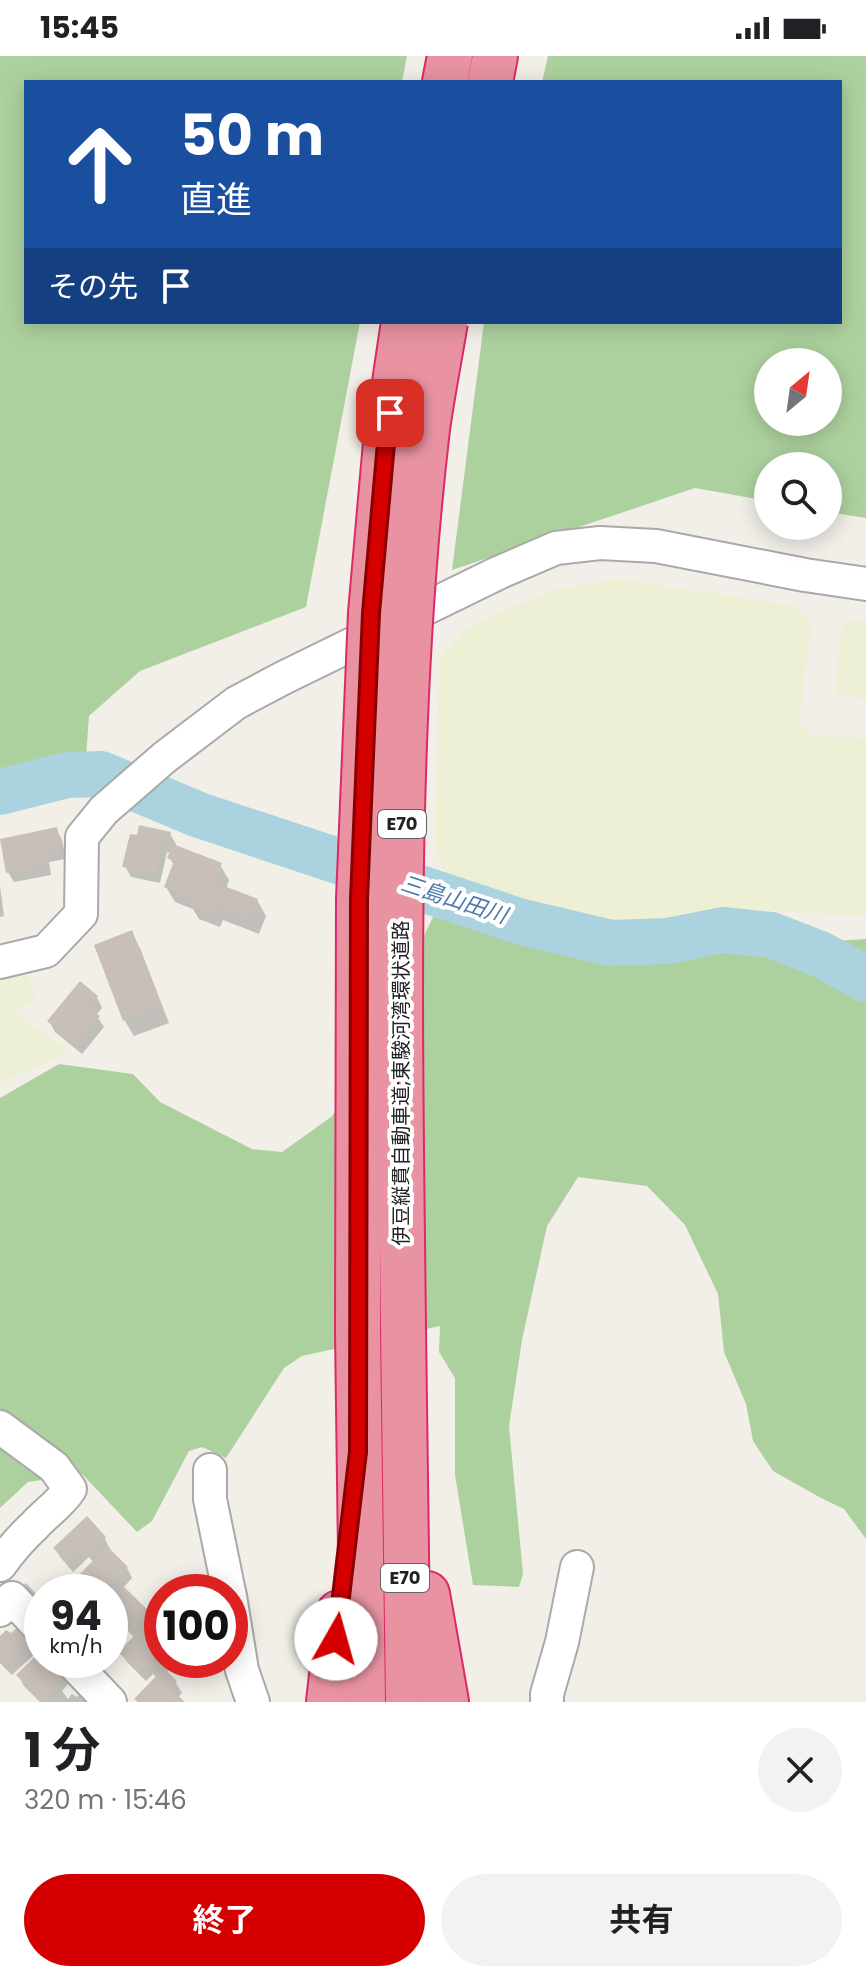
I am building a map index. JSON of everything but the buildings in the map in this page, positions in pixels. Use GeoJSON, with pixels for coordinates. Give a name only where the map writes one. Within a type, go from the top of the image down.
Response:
{"type":"FeatureCollection","features":[{"type":"Feature","properties":{"kind":"highway"},"geometry":{"type":"LineString","coordinates":[[445,80],[450,56]]}},
{"type":"Feature","properties":{"kind":"highway"},"geometry":{"type":"LineString","coordinates":[[490,80],[495,56]]}},
{"type":"Feature","properties":{"kind":"highway","name":"E70"},"geometry":{"type":"LineString","coordinates":[[363,1702],[358,1452],[359,899],[370,629],[386,443],[404,324]]}},
{"type":"Feature","properties":{"kind":"highway","name":"伊豆縦貫自動車道;東駿河湾環状道路"},"geometry":{"type":"LineString","coordinates":[[408,1702],[400,904],[411,594],[428,427],[445,324]]}},
{"type":"Feature","properties":{"kind":"highway"},"geometry":{"type":"LineString","coordinates":[[329,1702],[358,1452]]}},
{"type":"Feature","properties":{"kind":"highway"},"geometry":{"type":"LineString","coordinates":[[404,1453],[446,1702]]}},
{"type":"Feature","properties":{"kind":"street"},"geometry":{"type":"LineString","coordinates":[[0,962],[46,951],[81,914],[82,837],[104,810],[165,757],[236,703],[498,573],[556,548],[600,543],[656,546],[866,584]]}},
{"type":"Feature","properties":{"kind":"street"},"geometry":{"type":"LineString","coordinates":[[0,1427],[54,1467],[70,1489],[0,1565]]}},
{"type":"Feature","properties":{"kind":"street"},"geometry":{"type":"LineString","coordinates":[[210,1470],[210,1499],[226,1574]]}},
{"type":"Feature","properties":{"kind":"street"},"geometry":{"type":"LineString","coordinates":[[547,1702],[577,1567]]}},
{"type":"Feature","properties":{"kind":"street"},"geometry":{"type":"LineString","coordinates":[[4,1596],[24,1614]]}},
{"type":"Feature","properties":{"kind":"street"},"geometry":{"type":"LineString","coordinates":[[87,1678],[110,1702]]}},
{"type":"Feature","properties":{"kind":"street"},"geometry":{"type":"LineString","coordinates":[[245,1678],[253,1702]]}},
{"type":"Feature","properties":{"kind":"green space"},"geometry":{"type":"Polygon","coordinates":[[[0,56],[407,56],[402,80],[24,80],[24,324],[360,324],[306,607],[140,671],[89,716],[86,758],[0,783],[0,56]]]}},
{"type":"Feature","properties":{"kind":"green space"},"geometry":{"type":"Polygon","coordinates":[[[548,56],[866,56],[866,518],[842,514],[842,452],[754,452],[754,499],[695,488],[452,570],[484,324],[842,324],[842,80],[542,80],[548,56]]]}},
{"type":"Feature","properties":{"kind":"green space"},"geometry":{"type":"Polygon","coordinates":[[[616,579],[792,605],[807,620],[811,631],[799,724],[810,736],[866,738],[866,916],[736,909],[666,925],[624,928],[477,890],[447,878],[435,853],[439,656],[469,626],[550,591],[616,579]]]}},
{"type":"Feature","properties":{"kind":"green space"},"geometry":{"type":"Polygon","coordinates":[[[843,621],[866,621],[866,699],[834,694],[843,621]]]}},
{"type":"Feature","properties":{"kind":"green space"},"geometry":{"type":"Polygon","coordinates":[[[434,915],[461,921],[490,934],[552,933],[705,949],[866,939],[866,1539],[844,1509],[773,1471],[753,1441],[746,1404],[724,1352],[718,1294],[685,1225],[647,1186],[578,1177],[547,1226],[522,1340],[509,1426],[523,1574],[519,1587],[473,1585],[455,1475],[455,1378],[439,1352],[440,1326],[302,1356],[284,1368],[226,1458],[202,1447],[189,1451],[152,1521],[137,1532],[82,1474],[28,1482],[0,1508],[0,1098],[59,1064],[133,1074],[160,1102],[252,1149],[282,1152],[331,1117],[420,1001],[421,942],[434,915]]]}},
{"type":"Feature","properties":{"kind":"green space"},"geometry":{"type":"Polygon","coordinates":[[[24,965],[36,997],[15,1014],[67,1047],[65,1054],[0,1083],[0,970],[24,965]]]}},
{"type":"Feature","properties":{"kind":"waterway","name":"三島山田川"},"geometry":{"type":"LineString","coordinates":[[0,792],[67,775],[101,774],[199,815],[522,922],[611,943],[667,941],[723,930],[771,935],[820,954],[866,979]]}},
{"type":"Feature","properties":{"kind":"route"},"geometry":{"type":"LineString","coordinates":[[336,1639],[358,1452],[359,899],[371,613],[390,413]]}}]}
